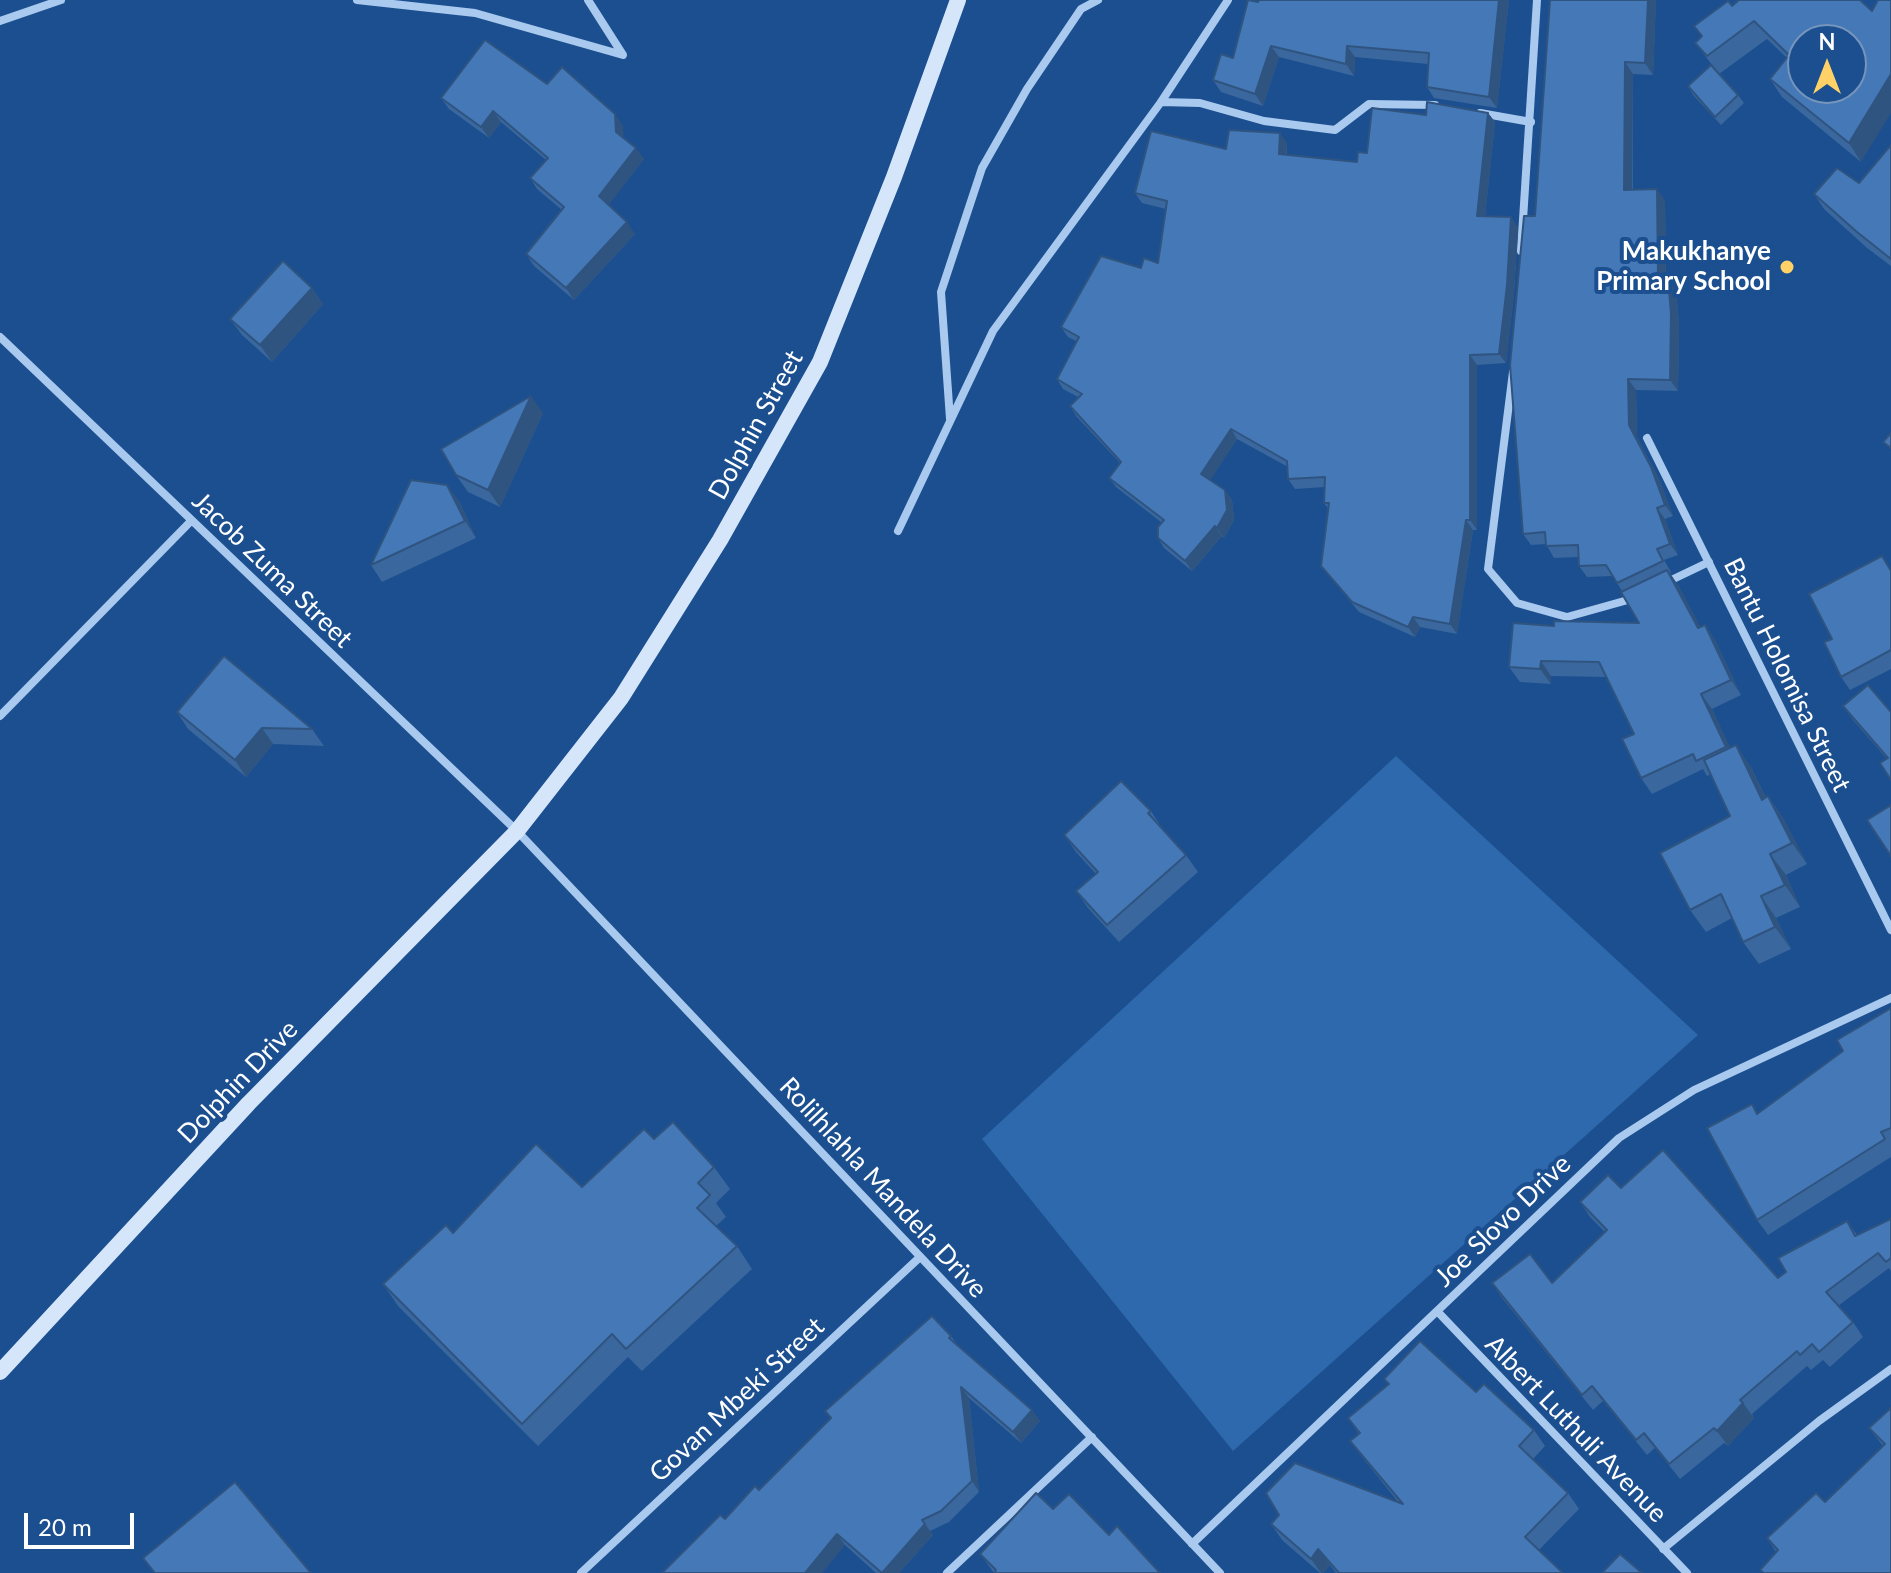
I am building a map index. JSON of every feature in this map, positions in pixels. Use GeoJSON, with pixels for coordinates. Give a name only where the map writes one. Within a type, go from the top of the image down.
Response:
{"type":"FeatureCollection","features":[{"type":"Feature","properties":{"kind":"street"},"geometry":{"type":"LineString","coordinates":[[0,21],[61,0]]}},
{"type":"Feature","properties":{"kind":"street"},"geometry":{"type":"LineString","coordinates":[[357,0],[475,13],[623,55],[588,0]]}},
{"type":"Feature","properties":{"kind":"street","name":"Dolphin Street"},"geometry":{"type":"LineString","coordinates":[[517,831],[621,698],[664,631],[820,362],[894,177],[958,0]]}},
{"type":"Feature","properties":{"kind":"street"},"geometry":{"type":"LineString","coordinates":[[950,420],[941,292],[982,168],[1027,89],[1081,9],[1098,0]]}},
{"type":"Feature","properties":{"kind":"street"},"geometry":{"type":"LineString","coordinates":[[898,531],[993,331],[1161,102],[1228,0]]}},
{"type":"Feature","properties":{"kind":"street"},"geometry":{"type":"LineString","coordinates":[[1521,263],[1537,0]]}},
{"type":"Feature","properties":{"kind":"street"},"geometry":{"type":"LineString","coordinates":[[1161,102],[1200,103],[1264,121],[1335,130],[1369,104],[1440,105]]}},
{"type":"Feature","properties":{"kind":"street"},"geometry":{"type":"LineString","coordinates":[[1470,111],[1531,122]]}},
{"type":"Feature","properties":{"kind":"street","name":"Jacob Zuma Street"},"geometry":{"type":"LineString","coordinates":[[0,337],[517,831]]}},
{"type":"Feature","properties":{"kind":"street"},"geometry":{"type":"LineString","coordinates":[[1513,365],[1488,569],[1517,603],[1567,617],[1640,595]]}},
{"type":"Feature","properties":{"kind":"street","name":"Bantu Holomisa Street"},"geometry":{"type":"LineString","coordinates":[[1647,438],[1891,930]]}},
{"type":"Feature","properties":{"kind":"street"},"geometry":{"type":"LineString","coordinates":[[0,716],[191,521]]}},
{"type":"Feature","properties":{"kind":"street"},"geometry":{"type":"LineString","coordinates":[[1654,589],[1709,562]]}},
{"type":"Feature","properties":{"kind":"street","name":"Rolilhlahla Mandela Drive"},"geometry":{"type":"LineString","coordinates":[[517,831],[1220,1573]]}},
{"type":"Feature","properties":{"kind":"street","name":"Dolphin Drive"},"geometry":{"type":"LineString","coordinates":[[0,1372],[249,1103],[517,831]]}},
{"type":"Feature","properties":{"kind":"street","name":"Joe Slovo Drive"},"geometry":{"type":"LineString","coordinates":[[1192,1544],[1619,1138],[1694,1090],[1891,998]]}},
{"type":"Feature","properties":{"kind":"street","name":"Govan Mbeki Street"},"geometry":{"type":"LineString","coordinates":[[581,1573],[920,1257]]}},
{"type":"Feature","properties":{"kind":"street","name":"Albert Luthuli Avenue"},"geometry":{"type":"LineString","coordinates":[[1437,1311],[1687,1573]]}},
{"type":"Feature","properties":{"kind":"street"},"geometry":{"type":"LineString","coordinates":[[1663,1549],[1819,1421],[1891,1369]]}},
{"type":"Feature","properties":{"kind":"street"},"geometry":{"type":"LineString","coordinates":[[947,1573],[1092,1437]]}},
{"type":"Feature","properties":{"kind":"shaded area"},"geometry":{"type":"Polygon","coordinates":[[[1396,756],[1698,1035],[1233,1451],[982,1139],[1396,756]]]}},
{"type":"Feature","properties":{"kind":"building"},"geometry":{"type":"Polygon","coordinates":[[[1248,0],[1499,0],[1489,97],[1427,87],[1429,53],[1347,46],[1346,64],[1271,46],[1255,94],[1213,80],[1221,54],[1233,58],[1248,0]]]}},
{"type":"Feature","properties":{"kind":"building"},"geometry":{"type":"Polygon","coordinates":[[[1550,0],[1648,0],[1645,63],[1625,62],[1624,190],[1657,189],[1658,278],[1668,278],[1671,314],[1670,380],[1628,379],[1629,425],[1651,467],[1665,505],[1657,508],[1670,544],[1657,549],[1663,561],[1617,583],[1606,565],[1579,566],[1578,545],[1546,546],[1545,532],[1523,534],[1510,365],[1524,216],[1535,216],[1550,0]]]}},
{"type":"Feature","properties":{"kind":"building"},"geometry":{"type":"Polygon","coordinates":[[[1739,0],[1860,0],[1872,11],[1878,0],[1891,0],[1891,74],[1849,143],[1801,104],[1867,104],[1867,24],[1787,24],[1787,53],[1754,21],[1707,56],[1695,43],[1702,36],[1694,26],[1728,1],[1732,6],[1739,0]]]}},
{"type":"Feature","properties":{"kind":"building"},"geometry":{"type":"Polygon","coordinates":[[[485,40],[547,84],[562,67],[615,114],[616,132],[636,148],[599,196],[627,222],[566,288],[526,254],[564,207],[530,178],[548,158],[493,111],[481,127],[441,98],[485,40]]]}},
{"type":"Feature","properties":{"kind":"building"},"geometry":{"type":"Polygon","coordinates":[[[1787,58],[1787,93],[1770,79],[1787,58]]]}},
{"type":"Feature","properties":{"kind":"building"},"geometry":{"type":"Polygon","coordinates":[[[1711,65],[1738,95],[1715,117],[1688,86],[1711,65]]]}},
{"type":"Feature","properties":{"kind":"building"},"geometry":{"type":"Polygon","coordinates":[[[1427,102],[1488,113],[1477,216],[1511,217],[1499,354],[1470,355],[1470,520],[1466,520],[1450,624],[1413,617],[1408,627],[1352,602],[1321,566],[1329,503],[1324,503],[1325,477],[1288,479],[1287,461],[1231,429],[1201,474],[1225,490],[1227,510],[1217,528],[1215,526],[1185,561],[1158,538],[1158,527],[1164,520],[1109,478],[1121,462],[1070,406],[1082,394],[1057,379],[1079,337],[1061,327],[1101,256],[1141,268],[1144,258],[1158,263],[1167,201],[1135,193],[1151,131],[1226,149],[1229,130],[1280,133],[1279,154],[1357,162],[1358,152],[1367,153],[1372,108],[1426,115],[1427,102]]]}},
{"type":"Feature","properties":{"kind":"building"},"geometry":{"type":"Polygon","coordinates":[[[1891,145],[1891,259],[1814,194],[1837,168],[1859,183],[1891,145]]]}},
{"type":"Feature","properties":{"kind":"building"},"geometry":{"type":"Polygon","coordinates":[[[283,261],[312,288],[260,345],[230,319],[283,261]]]}},
{"type":"Feature","properties":{"kind":"building"},"geometry":{"type":"Polygon","coordinates":[[[531,396],[488,490],[456,475],[441,449],[531,396]]]}},
{"type":"Feature","properties":{"kind":"building"},"geometry":{"type":"Polygon","coordinates":[[[1891,433],[1891,448],[1883,442],[1891,433]]]}},
{"type":"Feature","properties":{"kind":"building"},"geometry":{"type":"Polygon","coordinates":[[[411,480],[447,485],[465,521],[371,565],[411,480]]]}},
{"type":"Feature","properties":{"kind":"building"},"geometry":{"type":"Polygon","coordinates":[[[1882,556],[1891,571],[1891,650],[1841,677],[1824,642],[1832,639],[1809,594],[1882,556]]]}},
{"type":"Feature","properties":{"kind":"building"},"geometry":{"type":"Polygon","coordinates":[[[1667,570],[1698,628],[1705,625],[1731,680],[1701,694],[1726,747],[1696,761],[1693,754],[1641,778],[1622,739],[1634,734],[1599,662],[1541,661],[1540,669],[1509,667],[1513,623],[1554,626],[1554,621],[1639,623],[1621,592],[1667,570]]]}},
{"type":"Feature","properties":{"kind":"building"},"geometry":{"type":"Polygon","coordinates":[[[224,656],[312,729],[262,728],[235,760],[177,712],[224,656]]]}},
{"type":"Feature","properties":{"kind":"building"},"geometry":{"type":"Polygon","coordinates":[[[1868,685],[1891,712],[1891,780],[1880,763],[1888,758],[1843,706],[1868,685]]]}},
{"type":"Feature","properties":{"kind":"building"},"geometry":{"type":"Polygon","coordinates":[[[1736,745],[1762,800],[1768,796],[1792,843],[1770,854],[1785,885],[1761,896],[1775,927],[1743,942],[1721,894],[1690,910],[1660,853],[1730,816],[1704,760],[1736,745]]]}},
{"type":"Feature","properties":{"kind":"building"},"geometry":{"type":"Polygon","coordinates":[[[1121,781],[1151,811],[1148,813],[1186,855],[1107,925],[1076,891],[1098,872],[1064,835],[1121,781]]]}},
{"type":"Feature","properties":{"kind":"building"},"geometry":{"type":"Polygon","coordinates":[[[1891,805],[1891,856],[1867,820],[1891,805]]]}},
{"type":"Feature","properties":{"kind":"building"},"geometry":{"type":"Polygon","coordinates":[[[1891,1008],[1891,1128],[1881,1132],[1885,1139],[1757,1220],[1707,1128],[1752,1104],[1757,1114],[1843,1051],[1837,1040],[1891,1008]]]}},
{"type":"Feature","properties":{"kind":"building"},"geometry":{"type":"Polygon","coordinates":[[[673,1122],[714,1167],[698,1183],[710,1195],[697,1208],[737,1246],[626,1349],[612,1334],[522,1424],[383,1284],[446,1225],[453,1233],[536,1144],[582,1187],[644,1129],[654,1139],[673,1122]]]}},
{"type":"Feature","properties":{"kind":"building"},"geometry":{"type":"Polygon","coordinates":[[[1663,1150],[1778,1278],[1786,1272],[1778,1258],[1847,1221],[1855,1236],[1891,1219],[1891,1258],[1886,1262],[1878,1253],[1826,1292],[1853,1322],[1819,1352],[1812,1344],[1800,1355],[1797,1351],[1740,1400],[1743,1403],[1717,1431],[1714,1428],[1669,1464],[1644,1433],[1636,1440],[1592,1386],[1582,1395],[1492,1283],[1530,1254],[1552,1283],[1607,1230],[1580,1202],[1608,1175],[1621,1188],[1663,1150]]]}},
{"type":"Feature","properties":{"kind":"building"},"geometry":{"type":"Polygon","coordinates":[[[932,1316],[951,1336],[949,1338],[1032,1410],[1013,1432],[961,1387],[972,1481],[941,1511],[922,1520],[925,1524],[882,1573],[837,1534],[805,1573],[662,1573],[720,1515],[725,1519],[755,1486],[759,1490],[831,1418],[825,1411],[932,1316]]]}},
{"type":"Feature","properties":{"kind":"building"},"geometry":{"type":"Polygon","coordinates":[[[1420,1341],[1476,1392],[1484,1384],[1534,1430],[1519,1446],[1568,1493],[1525,1537],[1563,1573],[1339,1573],[1318,1549],[1311,1559],[1271,1524],[1279,1515],[1266,1493],[1295,1463],[1403,1504],[1350,1441],[1360,1433],[1348,1418],[1389,1384],[1384,1379],[1420,1341]]]}},
{"type":"Feature","properties":{"kind":"building"},"geometry":{"type":"Polygon","coordinates":[[[1891,1408],[1891,1573],[1764,1573],[1760,1570],[1778,1550],[1767,1538],[1816,1493],[1825,1502],[1885,1444],[1869,1428],[1891,1408]]]}},
{"type":"Feature","properties":{"kind":"building"},"geometry":{"type":"Polygon","coordinates":[[[235,1482],[311,1573],[155,1573],[143,1558],[235,1482]]]}},
{"type":"Feature","properties":{"kind":"building"},"geometry":{"type":"Polygon","coordinates":[[[1036,1493],[1053,1509],[1069,1494],[1109,1535],[1117,1526],[1160,1573],[994,1573],[996,1570],[980,1554],[1036,1493]]]}},
{"type":"Feature","properties":{"kind":"building"},"geometry":{"type":"Polygon","coordinates":[[[1620,1554],[1642,1573],[1602,1573],[1620,1554]]]}},
{"type":"Feature","properties":{"kind":"place","name":"Makukhanye Primary School"},"geometry":{"type":"Point","coordinates":[1787,267]}}]}
